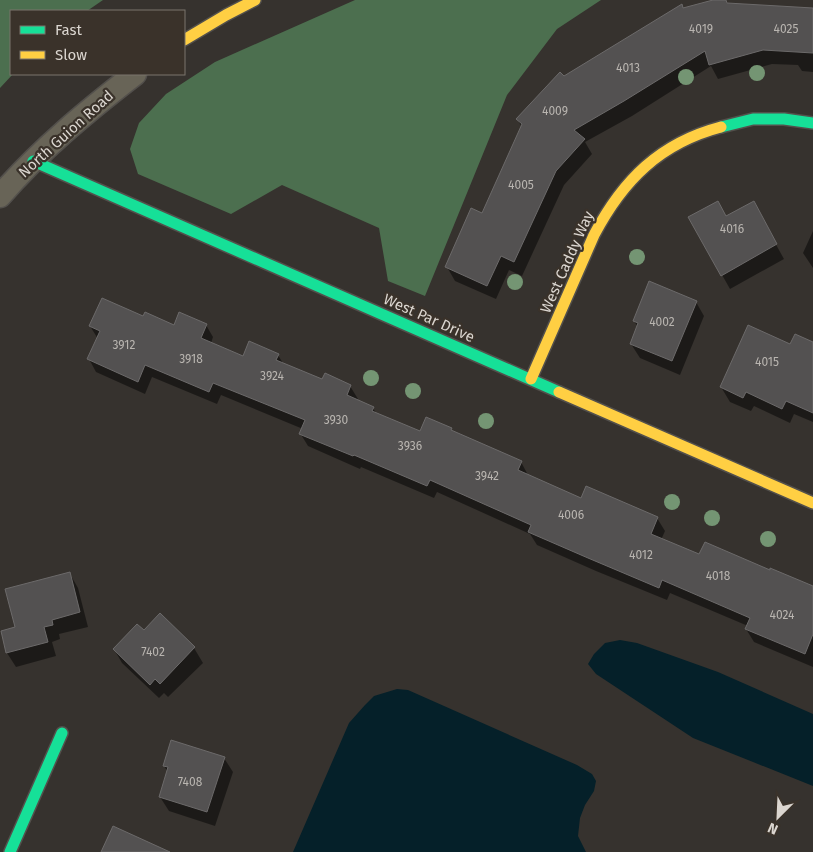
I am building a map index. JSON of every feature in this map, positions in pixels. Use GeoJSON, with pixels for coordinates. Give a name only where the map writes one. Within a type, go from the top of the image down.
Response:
{"type":"FeatureCollection","features":[{"type":"Feature","properties":{"kind":"street"},"geometry":{"type":"LineString","coordinates":[[185,39],[255,0]]}},
{"type":"Feature","properties":{"kind":"street","name":"North Guion Road"},"geometry":{"type":"LineString","coordinates":[[0,196],[33,161],[90,109],[134,75]]}},
{"type":"Feature","properties":{"kind":"street","name":"West Caddy Way"},"geometry":{"type":"LineString","coordinates":[[531,379],[603,216],[626,184],[646,165],[685,140],[718,127],[741,121],[772,118],[813,123]]}},
{"type":"Feature","properties":{"kind":"street","name":"West Par Drive"},"geometry":{"type":"LineString","coordinates":[[33,161],[813,503]]}},
{"type":"Feature","properties":{"kind":"street"},"geometry":{"type":"LineString","coordinates":[[10,852],[62,733]]}},
{"type":"Feature","properties":{"kind":"green space"},"geometry":{"type":"Polygon","coordinates":[[[0,0],[103,0],[88,10],[10,10],[10,75],[12,75],[0,88],[0,0]]]}},
{"type":"Feature","properties":{"kind":"green space"},"geometry":{"type":"Polygon","coordinates":[[[355,0],[601,0],[557,29],[507,95],[425,296],[388,281],[379,228],[282,185],[231,214],[138,174],[130,149],[139,123],[166,94],[215,62],[355,0]]]}},
{"type":"Feature","properties":{"kind":"water"},"geometry":{"type":"Polygon","coordinates":[[[620,640],[637,643],[718,672],[813,714],[813,786],[693,738],[596,674],[588,664],[594,654],[605,643],[620,640]]]}},
{"type":"Feature","properties":{"kind":"water"},"geometry":{"type":"Polygon","coordinates":[[[397,689],[408,690],[577,765],[592,774],[596,781],[594,791],[585,805],[580,818],[578,836],[586,852],[293,852],[349,723],[374,696],[397,689]]]}},
{"type":"Feature","properties":{"kind":"building"},"geometry":{"type":"Polygon","coordinates":[[[713,0],[726,0],[727,3],[813,8],[813,53],[763,50],[709,65],[705,51],[574,130],[585,139],[556,171],[514,262],[501,256],[487,286],[445,267],[471,208],[482,213],[522,124],[516,119],[560,72],[564,76],[682,4],[683,8],[713,0]]]}},
{"type":"Feature","properties":{"kind":"building"},"geometry":{"type":"Polygon","coordinates":[[[718,201],[726,216],[754,201],[777,244],[721,276],[688,217],[718,201]]]}},
{"type":"Feature","properties":{"kind":"building"},"geometry":{"type":"Polygon","coordinates":[[[649,281],[697,301],[672,361],[630,344],[638,323],[633,321],[649,281]]]}},
{"type":"Feature","properties":{"kind":"building"},"geometry":{"type":"Polygon","coordinates":[[[102,298],[143,316],[145,312],[174,325],[179,312],[207,324],[201,338],[243,356],[249,341],[279,354],[276,360],[322,379],[325,373],[351,385],[347,395],[374,407],[372,411],[420,431],[426,417],[522,461],[518,470],[581,498],[586,486],[658,517],[651,534],[699,554],[705,542],[813,586],[813,634],[805,654],[745,629],[750,618],[662,580],[659,588],[588,558],[528,532],[531,525],[430,480],[427,486],[299,434],[305,420],[213,383],[209,392],[145,365],[138,382],[87,359],[100,331],[89,326],[102,298]]]}},
{"type":"Feature","properties":{"kind":"building"},"geometry":{"type":"Polygon","coordinates":[[[748,325],[790,344],[795,334],[813,342],[813,413],[786,401],[782,409],[746,392],[743,398],[720,387],[748,325]]]}},
{"type":"Feature","properties":{"kind":"building"},"geometry":{"type":"Polygon","coordinates":[[[70,572],[80,612],[52,620],[53,625],[44,627],[48,642],[6,653],[1,631],[15,627],[5,589],[70,572]]]}},
{"type":"Feature","properties":{"kind":"building"},"geometry":{"type":"Polygon","coordinates":[[[160,613],[195,647],[160,684],[155,679],[150,685],[113,649],[137,624],[144,630],[160,613]]]}},
{"type":"Feature","properties":{"kind":"building"},"geometry":{"type":"Polygon","coordinates":[[[171,740],[225,757],[207,812],[159,797],[168,767],[163,766],[171,740]]]}},
{"type":"Feature","properties":{"kind":"building"},"geometry":{"type":"Polygon","coordinates":[[[113,826],[170,852],[101,852],[113,826]]]}},
{"type":"Feature","properties":{"kind":"traffic: fast"},"geometry":{"type":"LineString","coordinates":[[721,127],[753,119],[784,119],[813,123]]}},
{"type":"Feature","properties":{"kind":"traffic: fast"},"geometry":{"type":"LineString","coordinates":[[33,161],[559,392]]}},
{"type":"Feature","properties":{"kind":"traffic: fast"},"geometry":{"type":"LineString","coordinates":[[10,852],[62,733]]}},
{"type":"Feature","properties":{"kind":"traffic: slow"},"geometry":{"type":"LineString","coordinates":[[185,39],[255,0]]}},
{"type":"Feature","properties":{"kind":"traffic: slow"},"geometry":{"type":"LineString","coordinates":[[531,379],[594,235],[617,197],[646,166],[662,154],[679,143],[721,127]]}},
{"type":"Feature","properties":{"kind":"traffic: slow"},"geometry":{"type":"LineString","coordinates":[[559,392],[813,503]]}}]}
